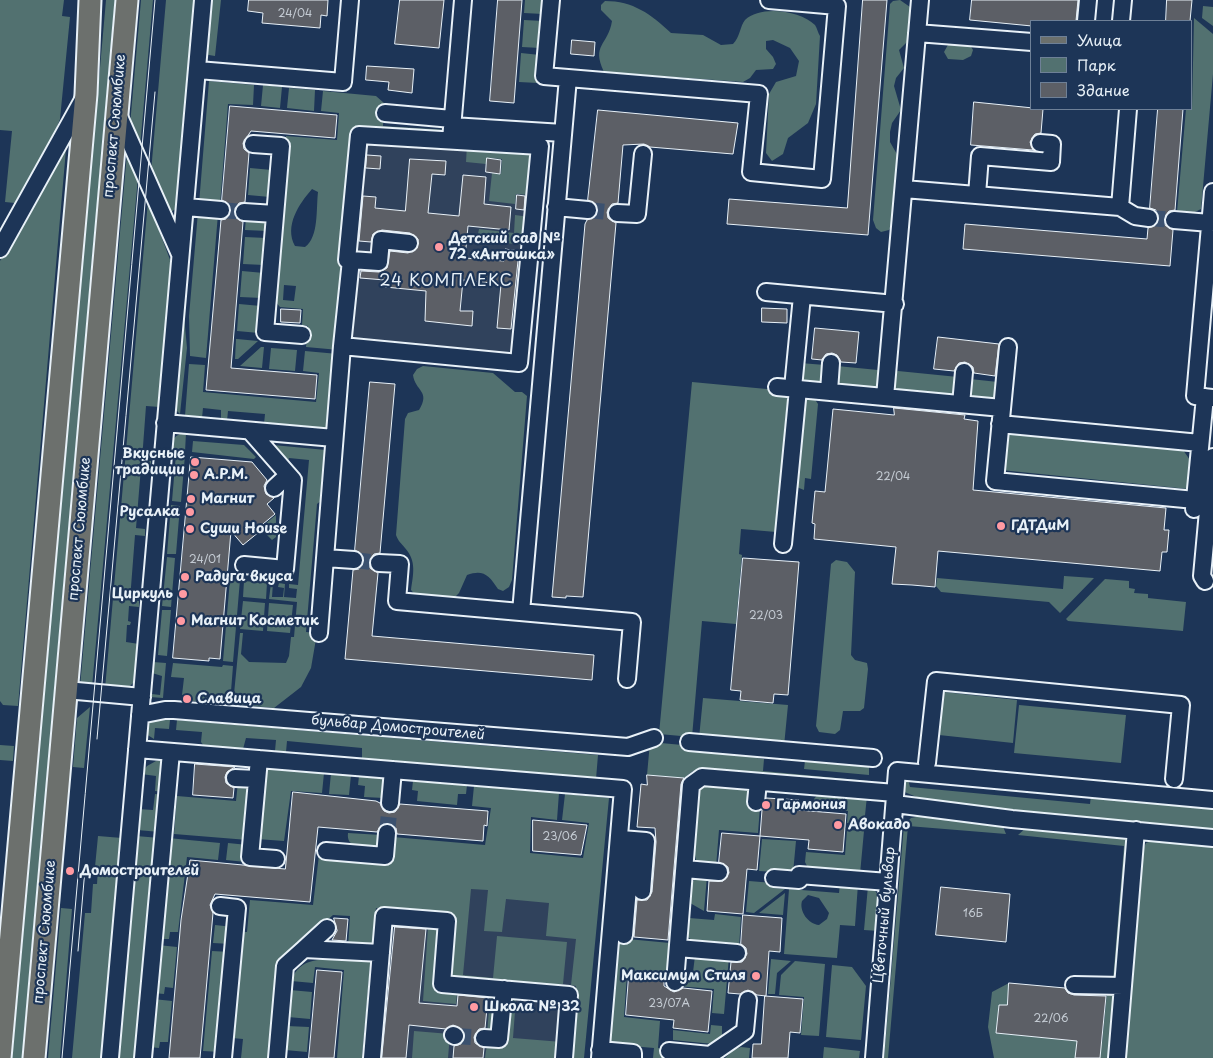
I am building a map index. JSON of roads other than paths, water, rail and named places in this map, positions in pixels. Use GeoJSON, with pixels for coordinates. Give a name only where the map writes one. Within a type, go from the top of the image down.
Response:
{"type":"FeatureCollection","features":[{"type":"Feature","properties":{"kind":"main road"},"geometry":{"type":"LineString","coordinates":[[0,1058],[86,94],[90,0]]}},
{"type":"Feature","properties":{"kind":"main road","name":"проспект Сююмбике"},"geometry":{"type":"LineString","coordinates":[[34,1058],[127,0]]}},
{"type":"Feature","properties":{"kind":"street"},"geometry":{"type":"LineString","coordinates":[[110,1058],[203,0]]}},
{"type":"Feature","properties":{"kind":"street"},"geometry":{"type":"LineString","coordinates":[[198,70],[343,82],[350,0]]}},
{"type":"Feature","properties":{"kind":"street"},"geometry":{"type":"LineString","coordinates":[[452,128],[463,0]]}},
{"type":"Feature","properties":{"kind":"street"},"geometry":{"type":"LineString","coordinates":[[551,0],[544,76],[758,94],[752,172],[822,179],[839,3],[769,0]]}},
{"type":"Feature","properties":{"kind":"street"},"geometry":{"type":"LineString","coordinates":[[885,397],[895,304],[920,0]]}},
{"type":"Feature","properties":{"kind":"street"},"geometry":{"type":"LineString","coordinates":[[1086,20],[1088,0]]}},
{"type":"Feature","properties":{"kind":"street"},"geometry":{"type":"LineString","coordinates":[[1121,20],[1123,0]]}},
{"type":"Feature","properties":{"kind":"street"},"geometry":{"type":"LineString","coordinates":[[917,33],[1030,42]]}},
{"type":"Feature","properties":{"kind":"street"},"geometry":{"type":"LineString","coordinates":[[521,612],[568,78]]}},
{"type":"Feature","properties":{"kind":"street"},"geometry":{"type":"LineString","coordinates":[[0,249],[86,94]]}},
{"type":"Feature","properties":{"kind":"street"},"geometry":{"type":"LineString","coordinates":[[1120,207],[1128,110]]}},
{"type":"Feature","properties":{"kind":"street"},"geometry":{"type":"LineString","coordinates":[[116,112],[181,256]]}},
{"type":"Feature","properties":{"kind":"street"},"geometry":{"type":"LineString","coordinates":[[342,346],[519,363],[540,146],[385,113]]}},
{"type":"Feature","properties":{"kind":"street"},"geometry":{"type":"LineString","coordinates":[[409,243],[381,240],[379,262],[347,260],[358,135],[452,128],[563,134]]}},
{"type":"Feature","properties":{"kind":"street"},"geometry":{"type":"LineString","coordinates":[[977,195],[986,152],[1051,162],[1052,144],[1040,143]]}},
{"type":"Feature","properties":{"kind":"street"},"geometry":{"type":"LineString","coordinates":[[253,144],[281,146],[265,332],[302,335]]}},
{"type":"Feature","properties":{"kind":"street"},"geometry":{"type":"LineString","coordinates":[[617,213],[637,214],[643,154]]}},
{"type":"Feature","properties":{"kind":"street"},"geometry":{"type":"LineString","coordinates":[[904,189],[1120,207],[1136,216],[1149,218]]}},
{"type":"Feature","properties":{"kind":"street"},"geometry":{"type":"LineString","coordinates":[[1008,347],[995,481],[1194,505],[1200,443],[1209,397],[1195,396],[1208,307],[1213,192]]}},
{"type":"Feature","properties":{"kind":"street"},"geometry":{"type":"LineString","coordinates":[[186,207],[221,210]]}},
{"type":"Feature","properties":{"kind":"street"},"geometry":{"type":"LineString","coordinates":[[556,207],[588,210]]}},
{"type":"Feature","properties":{"kind":"street"},"geometry":{"type":"LineString","coordinates":[[244,212],[275,214]]}},
{"type":"Feature","properties":{"kind":"street"},"geometry":{"type":"LineString","coordinates":[[1174,220],[1212,216]]}},
{"type":"Feature","properties":{"kind":"street"},"geometry":{"type":"LineString","coordinates":[[319,633],[334,438],[351,260]]}},
{"type":"Feature","properties":{"kind":"street"},"geometry":{"type":"LineString","coordinates":[[766,292],[895,304]]}},
{"type":"Feature","properties":{"kind":"street"},"geometry":{"type":"LineString","coordinates":[[783,544],[802,296]]}},
{"type":"Feature","properties":{"kind":"street"},"geometry":{"type":"LineString","coordinates":[[829,391],[831,363]]}},
{"type":"Feature","properties":{"kind":"street"},"geometry":{"type":"LineString","coordinates":[[962,404],[964,372]]}},
{"type":"Feature","properties":{"kind":"street"},"geometry":{"type":"LineString","coordinates":[[777,387],[962,404],[1001,416],[1200,443]]}},
{"type":"Feature","properties":{"kind":"street"},"geometry":{"type":"LineString","coordinates":[[165,423],[334,438]]}},
{"type":"Feature","properties":{"kind":"street"},"geometry":{"type":"LineString","coordinates":[[244,565],[286,569],[293,480],[250,431]]}},
{"type":"Feature","properties":{"kind":"street"},"geometry":{"type":"LineString","coordinates":[[1205,581],[1202,576],[1213,457]]}},
{"type":"Feature","properties":{"kind":"street"},"geometry":{"type":"LineString","coordinates":[[274,488],[288,475]]}},
{"type":"Feature","properties":{"kind":"street"},"geometry":{"type":"LineString","coordinates":[[325,558],[354,560]]}},
{"type":"Feature","properties":{"kind":"street"},"geometry":{"type":"LineString","coordinates":[[379,563],[400,564],[397,601],[632,622],[627,679]]}},
{"type":"Feature","properties":{"kind":"street"},"geometry":{"type":"LineString","coordinates":[[927,763],[936,681],[1181,705],[1174,779]]}},
{"type":"Feature","properties":{"kind":"street"},"geometry":{"type":"LineString","coordinates":[[66,690],[142,697]]}},
{"type":"Feature","properties":{"kind":"street","name":"бульвар Домостроителей"},"geometry":{"type":"LineString","coordinates":[[140,715],[165,710],[628,747],[654,738]]}},
{"type":"Feature","properties":{"kind":"street"},"geometry":{"type":"LineString","coordinates":[[689,742],[873,758]]}},
{"type":"Feature","properties":{"kind":"street"},"geometry":{"type":"LineString","coordinates":[[137,749],[623,789],[625,840],[624,935]]}},
{"type":"Feature","properties":{"kind":"street"},"geometry":{"type":"LineString","coordinates":[[143,1058],[171,752]]}},
{"type":"Feature","properties":{"kind":"street"},"geometry":{"type":"LineString","coordinates":[[259,759],[250,857],[276,859]]}},
{"type":"Feature","properties":{"kind":"street"},"geometry":{"type":"LineString","coordinates":[[390,804],[393,770]]}},
{"type":"Feature","properties":{"kind":"street","name":"Цветочный бульвар"},"geometry":{"type":"LineString","coordinates":[[874,1058],[897,772],[1213,800]]}},
{"type":"Feature","properties":{"kind":"street"},"geometry":{"type":"LineString","coordinates":[[675,982],[691,785],[702,777],[895,799],[1012,819],[1213,838]]}},
{"type":"Feature","properties":{"kind":"street"},"geometry":{"type":"LineString","coordinates":[[234,778],[257,779]]}},
{"type":"Feature","properties":{"kind":"street"},"geometry":{"type":"LineString","coordinates":[[756,802],[758,782]]}},
{"type":"Feature","properties":{"kind":"street"},"geometry":{"type":"LineString","coordinates":[[1117,1058],[1136,830]]}},
{"type":"Feature","properties":{"kind":"street"},"geometry":{"type":"LineString","coordinates":[[326,851],[385,856],[387,833]]}},
{"type":"Feature","properties":{"kind":"street"},"geometry":{"type":"LineString","coordinates":[[625,840],[646,841],[642,891]]}},
{"type":"Feature","properties":{"kind":"street"},"geometry":{"type":"LineString","coordinates":[[625,840],[600,1054],[633,1052],[633,1058]]}},
{"type":"Feature","properties":{"kind":"street"},"geometry":{"type":"LineString","coordinates":[[685,869],[719,872]]}},
{"type":"Feature","properties":{"kind":"street"},"geometry":{"type":"LineString","coordinates":[[774,878],[798,880],[799,875],[888,882]]}},
{"type":"Feature","properties":{"kind":"street"},"geometry":{"type":"LineString","coordinates":[[220,906],[237,908],[223,1058]]}},
{"type":"Feature","properties":{"kind":"street"},"geometry":{"type":"LineString","coordinates":[[372,1058],[384,916],[447,922],[442,984],[569,995],[564,1058]]}},
{"type":"Feature","properties":{"kind":"street"},"geometry":{"type":"LineString","coordinates":[[277,1058],[285,966],[327,928]]}},
{"type":"Feature","properties":{"kind":"street"},"geometry":{"type":"LineString","coordinates":[[678,948],[737,953]]}},
{"type":"Feature","properties":{"kind":"street"},"geometry":{"type":"LineString","coordinates":[[304,949],[381,954]]}},
{"type":"Feature","properties":{"kind":"street"},"geometry":{"type":"LineString","coordinates":[[1074,985],[1123,986]]}},
{"type":"Feature","properties":{"kind":"street"},"geometry":{"type":"LineString","coordinates":[[484,1038],[499,1039],[504,989]]}},
{"type":"Feature","properties":{"kind":"street"},"geometry":{"type":"LineString","coordinates":[[669,1051],[710,1057],[745,1031],[748,1000]]}},
{"type":"Feature","properties":{"kind":"tunnel"},"geometry":{"type":"LineString","coordinates":[[221,210],[244,212]]}},
{"type":"Feature","properties":{"kind":"tunnel"},"geometry":{"type":"LineString","coordinates":[[588,210],[617,213]]}},
{"type":"Feature","properties":{"kind":"tunnel"},"geometry":{"type":"LineString","coordinates":[[1149,218],[1174,220]]}},
{"type":"Feature","properties":{"kind":"tunnel"},"geometry":{"type":"LineString","coordinates":[[354,560],[379,563]]}},
{"type":"Feature","properties":{"kind":"tunnel"},"geometry":{"type":"LineString","coordinates":[[387,833],[390,803]]}},
{"type":"Feature","properties":{"kind":"tunnel"},"geometry":{"type":"LineString","coordinates":[[455,1036],[484,1038]]}},
{"type":"Feature","properties":{"kind":"tram line"},"geometry":{"type":"LineString","coordinates":[[62,1058],[155,0]]}},
{"type":"Feature","properties":{"kind":"tram line"},"geometry":{"type":"LineString","coordinates":[[97,739],[155,92]]}},
{"type":"Feature","properties":{"kind":"tram line"},"geometry":{"type":"LineString","coordinates":[[78,951],[85,869]]}},
{"type":"Feature","properties":{"kind":"place","name":"Детский сад № 72 «Антошка»"},"geometry":{"type":"Point","coordinates":[439,247]}},
{"type":"Feature","properties":{"kind":"place","name":"Вкусные традиции"},"geometry":{"type":"Point","coordinates":[195,462]}},
{"type":"Feature","properties":{"kind":"place","name":"А.Р.М."},"geometry":{"type":"Point","coordinates":[194,475]}},
{"type":"Feature","properties":{"kind":"place","name":"Магнит"},"geometry":{"type":"Point","coordinates":[191,499]}},
{"type":"Feature","properties":{"kind":"place","name":"Русалка"},"geometry":{"type":"Point","coordinates":[190,512]}},
{"type":"Feature","properties":{"kind":"place","name":"ГДТДиМ"},"geometry":{"type":"Point","coordinates":[1001,526]}},
{"type":"Feature","properties":{"kind":"place","name":"Суши House"},"geometry":{"type":"Point","coordinates":[190,529]}},
{"type":"Feature","properties":{"kind":"place","name":"Радуга вкуса"},"geometry":{"type":"Point","coordinates":[185,577]}},
{"type":"Feature","properties":{"kind":"place","name":"Циркуль"},"geometry":{"type":"Point","coordinates":[183,594]}},
{"type":"Feature","properties":{"kind":"place","name":"Магнит Косметик"},"geometry":{"type":"Point","coordinates":[181,621]}},
{"type":"Feature","properties":{"kind":"place","name":"Славица"},"geometry":{"type":"Point","coordinates":[187,699]}},
{"type":"Feature","properties":{"kind":"place","name":"Гармония"},"geometry":{"type":"Point","coordinates":[766,805]}},
{"type":"Feature","properties":{"kind":"place","name":"Авокадо"},"geometry":{"type":"Point","coordinates":[838,825]}},
{"type":"Feature","properties":{"kind":"place","name":"Домостроителей"},"geometry":{"type":"Point","coordinates":[70,871]}},
{"type":"Feature","properties":{"kind":"place","name":"Максимум Стиля"},"geometry":{"type":"Point","coordinates":[756,976]}},
{"type":"Feature","properties":{"kind":"place","name":"Школа № 32"},"geometry":{"type":"Point","coordinates":[474,1007]}},
{"type":"Feature","properties":{"kind":"district","name":"24 КОМПЛЕКС"},"geometry":{"type":"Point","coordinates":[446,282]}}]}
